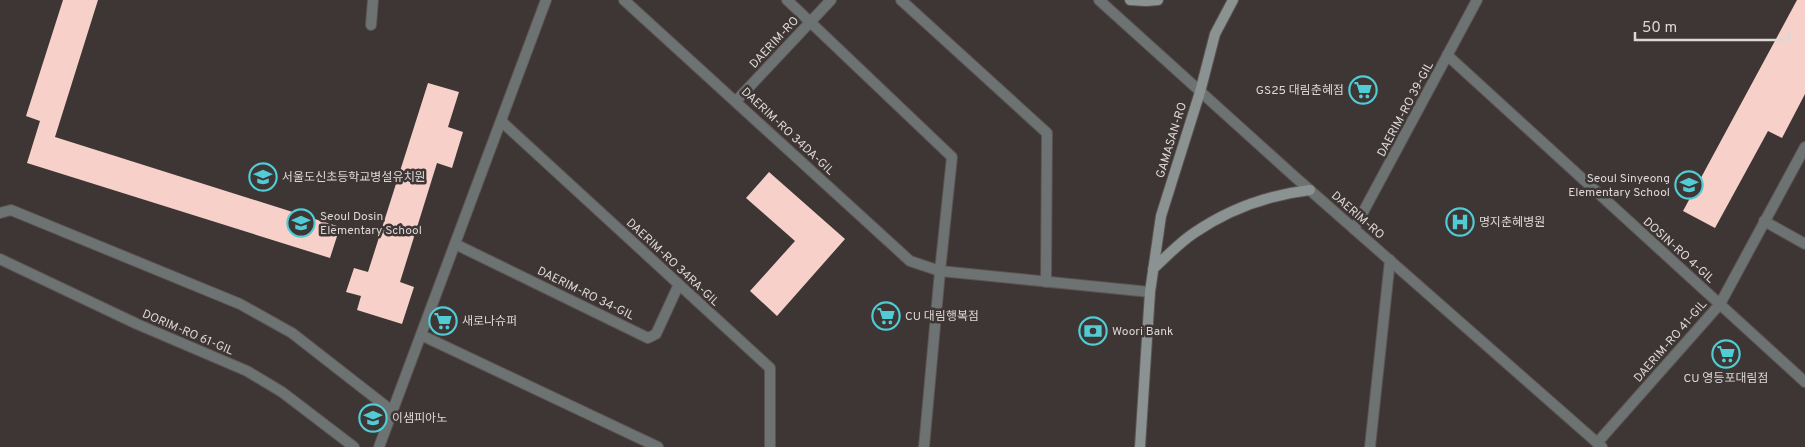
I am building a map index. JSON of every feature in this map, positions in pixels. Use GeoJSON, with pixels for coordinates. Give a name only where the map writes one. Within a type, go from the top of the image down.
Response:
{"type":"FeatureCollection","features":[{"type":"Feature","properties":{"kind":"main road"},"geometry":{"type":"LineString","coordinates":[[1130,0],[1158,0]]}},
{"type":"Feature","properties":{"kind":"main road","name":"GAMASAN-RO"},"geometry":{"type":"LineString","coordinates":[[1140,447],[1150,292],[1161,216],[1200,92],[1215,34],[1233,0]]}},
{"type":"Feature","properties":{"kind":"main road"},"geometry":{"type":"LineString","coordinates":[[1153,269],[1193,234],[1225,214],[1264,198],[1310,190]]}},
{"type":"Feature","properties":{"kind":"street"},"geometry":{"type":"LineString","coordinates":[[371,25],[373,0]]}},
{"type":"Feature","properties":{"kind":"street"},"geometry":{"type":"LineString","coordinates":[[379,447],[546,0]]}},
{"type":"Feature","properties":{"kind":"street","name":"DAERIM-RO 34DA-GIL"},"geometry":{"type":"LineString","coordinates":[[624,0],[910,261],[940,271]]}},
{"type":"Feature","properties":{"kind":"street"},"geometry":{"type":"LineString","coordinates":[[787,0],[952,157],[924,447]]}},
{"type":"Feature","properties":{"kind":"street","name":"DAERIM-RO"},"geometry":{"type":"LineString","coordinates":[[736,101],[831,0]]}},
{"type":"Feature","properties":{"kind":"street"},"geometry":{"type":"LineString","coordinates":[[901,0],[1047,133],[1046,282]]}},
{"type":"Feature","properties":{"kind":"street","name":"DAERIM-RO"},"geometry":{"type":"LineString","coordinates":[[1099,0],[1310,190],[1599,445]]}},
{"type":"Feature","properties":{"kind":"street","name":"DAERIM-RO 39-GIL"},"geometry":{"type":"LineString","coordinates":[[1354,229],[1477,0]]}},
{"type":"Feature","properties":{"kind":"street","name":"DOSIN-RO 4-GIL"},"geometry":{"type":"LineString","coordinates":[[1448,55],[1805,382]]}},
{"type":"Feature","properties":{"kind":"street","name":"DAERIM-RO 34RA-GIL"},"geometry":{"type":"LineString","coordinates":[[501,121],[770,368],[770,447]]}},
{"type":"Feature","properties":{"kind":"street","name":"DAERIM-RO 41-GIL"},"geometry":{"type":"LineString","coordinates":[[1599,445],[1720,304],[1805,147]]}},
{"type":"Feature","properties":{"kind":"street"},"geometry":{"type":"LineString","coordinates":[[0,212],[11,210],[240,304],[292,333],[392,411]]}},
{"type":"Feature","properties":{"kind":"street"},"geometry":{"type":"LineString","coordinates":[[1764,222],[1805,244]]}},
{"type":"Feature","properties":{"kind":"street","name":"DAERIM-RO 34-GIL"},"geometry":{"type":"LineString","coordinates":[[455,244],[648,338],[656,334],[679,284]]}},
{"type":"Feature","properties":{"kind":"street","name":"DORIM-RO 61-GIL"},"geometry":{"type":"LineString","coordinates":[[0,260],[137,324],[247,371],[282,392],[354,447]]}},
{"type":"Feature","properties":{"kind":"street"},"geometry":{"type":"LineString","coordinates":[[1370,447],[1390,260]]}},
{"type":"Feature","properties":{"kind":"street"},"geometry":{"type":"LineString","coordinates":[[940,271],[1150,292]]}},
{"type":"Feature","properties":{"kind":"street"},"geometry":{"type":"LineString","coordinates":[[421,335],[658,447]]}},
{"type":"Feature","properties":{"kind":"building"},"geometry":{"type":"Polygon","coordinates":[[[63,0],[98,0],[55,137],[340,227],[330,258],[27,163],[40,121],[26,116],[63,0]]]}},
{"type":"Feature","properties":{"kind":"building"},"geometry":{"type":"Polygon","coordinates":[[[1797,0],[1805,0],[1805,94],[1782,138],[1768,131],[1715,228],[1683,211],[1797,0]]]}},
{"type":"Feature","properties":{"kind":"building"},"geometry":{"type":"Polygon","coordinates":[[[428,83],[459,92],[448,127],[463,132],[452,168],[437,163],[400,282],[414,287],[402,324],[357,310],[361,296],[346,292],[354,268],[368,272],[428,83]]]}},
{"type":"Feature","properties":{"kind":"building"},"geometry":{"type":"Polygon","coordinates":[[[769,172],[845,239],[777,316],[750,291],[795,241],[746,198],[769,172]]]}},
{"type":"Feature","properties":{"kind":"place","name":"GS25 대림춘혜점"},"geometry":{"type":"Point","coordinates":[1363,90]}},
{"type":"Feature","properties":{"kind":"place","name":"서울도신초등학교병설유치원"},"geometry":{"type":"Point","coordinates":[263,177]}},
{"type":"Feature","properties":{"kind":"place","name":"Seoul Sinyeong Elementary School"},"geometry":{"type":"Point","coordinates":[1689,185]}},
{"type":"Feature","properties":{"kind":"place","name":"명지춘혜병원"},"geometry":{"type":"Point","coordinates":[1460,222]}},
{"type":"Feature","properties":{"kind":"place","name":"Seoul Dosin Elementary School"},"geometry":{"type":"Point","coordinates":[301,223]}},
{"type":"Feature","properties":{"kind":"place","name":"CU 대림행복점"},"geometry":{"type":"Point","coordinates":[886,316]}},
{"type":"Feature","properties":{"kind":"place","name":"새로나슈퍼"},"geometry":{"type":"Point","coordinates":[443,321]}},
{"type":"Feature","properties":{"kind":"place","name":"Woori Bank"},"geometry":{"type":"Point","coordinates":[1093,331]}},
{"type":"Feature","properties":{"kind":"place","name":"CU 영등포대림점"},"geometry":{"type":"Point","coordinates":[1726,354]}},
{"type":"Feature","properties":{"kind":"place","name":"이샘피아노"},"geometry":{"type":"Point","coordinates":[373,418]}}]}
